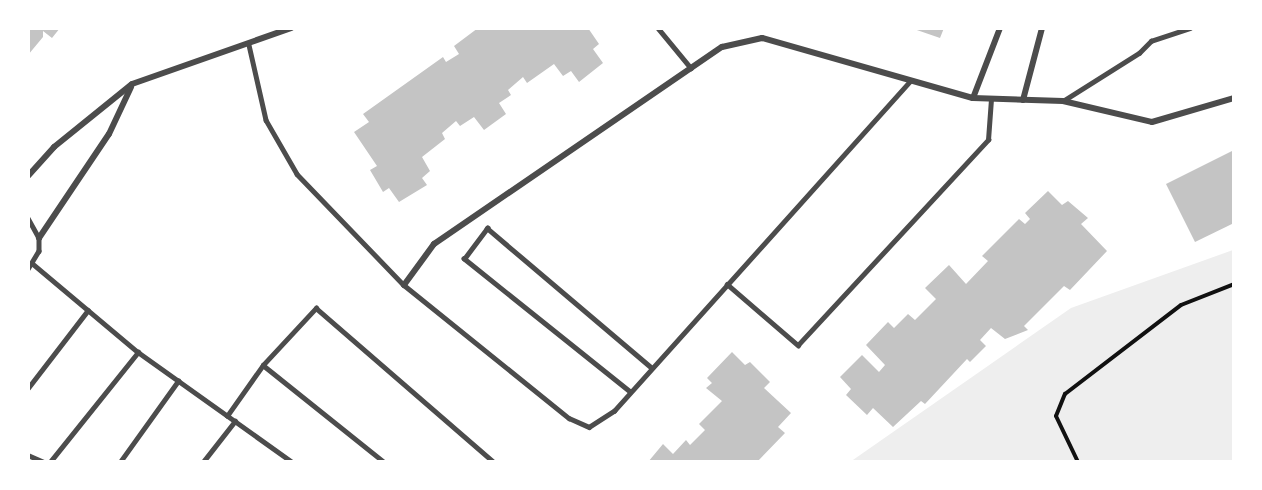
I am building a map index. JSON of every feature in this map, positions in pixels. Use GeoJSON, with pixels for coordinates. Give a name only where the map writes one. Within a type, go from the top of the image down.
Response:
{"type":"FeatureCollection","features":[{"type":"Feature","properties":{"kind":"street"},"geometry":{"type":"LineString","coordinates":[[28,176],[54,147],[132,84],[249,45],[291,28]]}},
{"type":"Feature","properties":{"kind":"street"},"geometry":{"type":"LineString","coordinates":[[973,98],[1000,28]]}},
{"type":"Feature","properties":{"kind":"street"},"geometry":{"type":"LineString","coordinates":[[1023,99],[1042,28]]}},
{"type":"Feature","properties":{"kind":"street"},"geometry":{"type":"LineString","coordinates":[[404,285],[434,244],[722,47],[762,38],[973,98],[1063,100],[1152,122],[1233,98]]}},
{"type":"Feature","properties":{"kind":"street"},"geometry":{"type":"LineString","coordinates":[[39,238],[109,134],[132,84]]}},
{"type":"Feature","properties":{"kind":"lane"},"geometry":{"type":"LineString","coordinates":[[658,28],[691,68]]}},
{"type":"Feature","properties":{"kind":"lane"},"geometry":{"type":"LineString","coordinates":[[1063,100],[1140,53],[1151,41],[1190,28]]}},
{"type":"Feature","properties":{"kind":"lane"},"geometry":{"type":"LineString","coordinates":[[249,45],[266,120],[297,174],[404,285],[569,418],[589,427],[614,411],[909,81]]}},
{"type":"Feature","properties":{"kind":"lane"},"geometry":{"type":"LineString","coordinates":[[727,284],[798,345],[988,140],[991,99]]}},
{"type":"Feature","properties":{"kind":"lane"},"geometry":{"type":"LineString","coordinates":[[28,218],[39,238],[39,251],[28,269]]}},
{"type":"Feature","properties":{"kind":"lane"},"geometry":{"type":"LineString","coordinates":[[630,392],[465,260],[487,228],[652,368]]}},
{"type":"Feature","properties":{"kind":"lane"},"geometry":{"type":"LineString","coordinates":[[33,264],[138,352],[290,461]]}},
{"type":"Feature","properties":{"kind":"lane"},"geometry":{"type":"LineString","coordinates":[[227,416],[263,365],[316,308],[494,462]]}},
{"type":"Feature","properties":{"kind":"lane"},"geometry":{"type":"LineString","coordinates":[[28,388],[88,310]]}},
{"type":"Feature","properties":{"kind":"lane"},"geometry":{"type":"LineString","coordinates":[[50,462],[138,352]]}},
{"type":"Feature","properties":{"kind":"lane"},"geometry":{"type":"LineString","coordinates":[[263,365],[384,462]]}},
{"type":"Feature","properties":{"kind":"lane"},"geometry":{"type":"LineString","coordinates":[[120,462],[178,381]]}},
{"type":"Feature","properties":{"kind":"lane"},"geometry":{"type":"LineString","coordinates":[[203,462],[235,421]]}},
{"type":"Feature","properties":{"kind":"lane"},"geometry":{"type":"LineString","coordinates":[[31,458],[44,462]]}},
{"type":"Feature","properties":{"kind":"path"},"geometry":{"type":"LineString","coordinates":[[1078,462],[1056,416],[1065,394],[1181,304],[1233,284]]}},
{"type":"Feature","properties":{"kind":"shaded area"},"geometry":{"type":"Polygon","coordinates":[[[1233,250],[1233,461],[850,462],[1071,308],[1233,250]]]}},
{"type":"Feature","properties":{"kind":"building"},"geometry":{"type":"Polygon","coordinates":[[[28,28],[60,28],[52,38],[43,31],[43,37],[28,55],[28,28]]]}},
{"type":"Feature","properties":{"kind":"building"},"geometry":{"type":"Polygon","coordinates":[[[478,28],[588,28],[599,44],[593,49],[603,63],[579,82],[571,71],[563,76],[554,64],[527,83],[523,77],[508,90],[511,95],[499,103],[506,114],[484,130],[474,117],[460,126],[456,121],[442,133],[445,139],[422,157],[430,171],[422,178],[427,185],[399,202],[389,188],[383,192],[370,170],[377,166],[354,132],[369,122],[363,114],[443,57],[446,62],[459,54],[454,46],[478,28]]]}},
{"type":"Feature","properties":{"kind":"building"},"geometry":{"type":"Polygon","coordinates":[[[911,28],[944,28],[940,38],[911,28]]]}},
{"type":"Feature","properties":{"kind":"building"},"geometry":{"type":"Polygon","coordinates":[[[1232,151],[1234,223],[1195,242],[1166,184],[1232,151]]]}},
{"type":"Feature","properties":{"kind":"building"},"geometry":{"type":"Polygon","coordinates":[[[1048,191],[1062,205],[1068,201],[1088,218],[1081,224],[1107,251],[1070,290],[1064,286],[1024,326],[1028,330],[1005,339],[991,328],[980,340],[986,346],[970,362],[967,359],[925,404],[921,401],[893,427],[873,408],[867,415],[846,395],[851,389],[840,377],[862,355],[879,372],[885,365],[866,345],[888,322],[894,328],[908,314],[915,320],[936,299],[925,288],[949,265],[966,284],[988,261],[982,256],[1019,219],[1025,224],[1030,219],[1025,213],[1048,191]]]}},
{"type":"Feature","properties":{"kind":"building"},"geometry":{"type":"Polygon","coordinates":[[[732,352],[745,365],[750,362],[770,382],[764,388],[791,413],[778,427],[785,433],[757,462],[648,462],[663,444],[673,454],[686,440],[690,445],[705,430],[699,424],[722,401],[706,388],[712,383],[707,378],[732,352]]]}}]}
